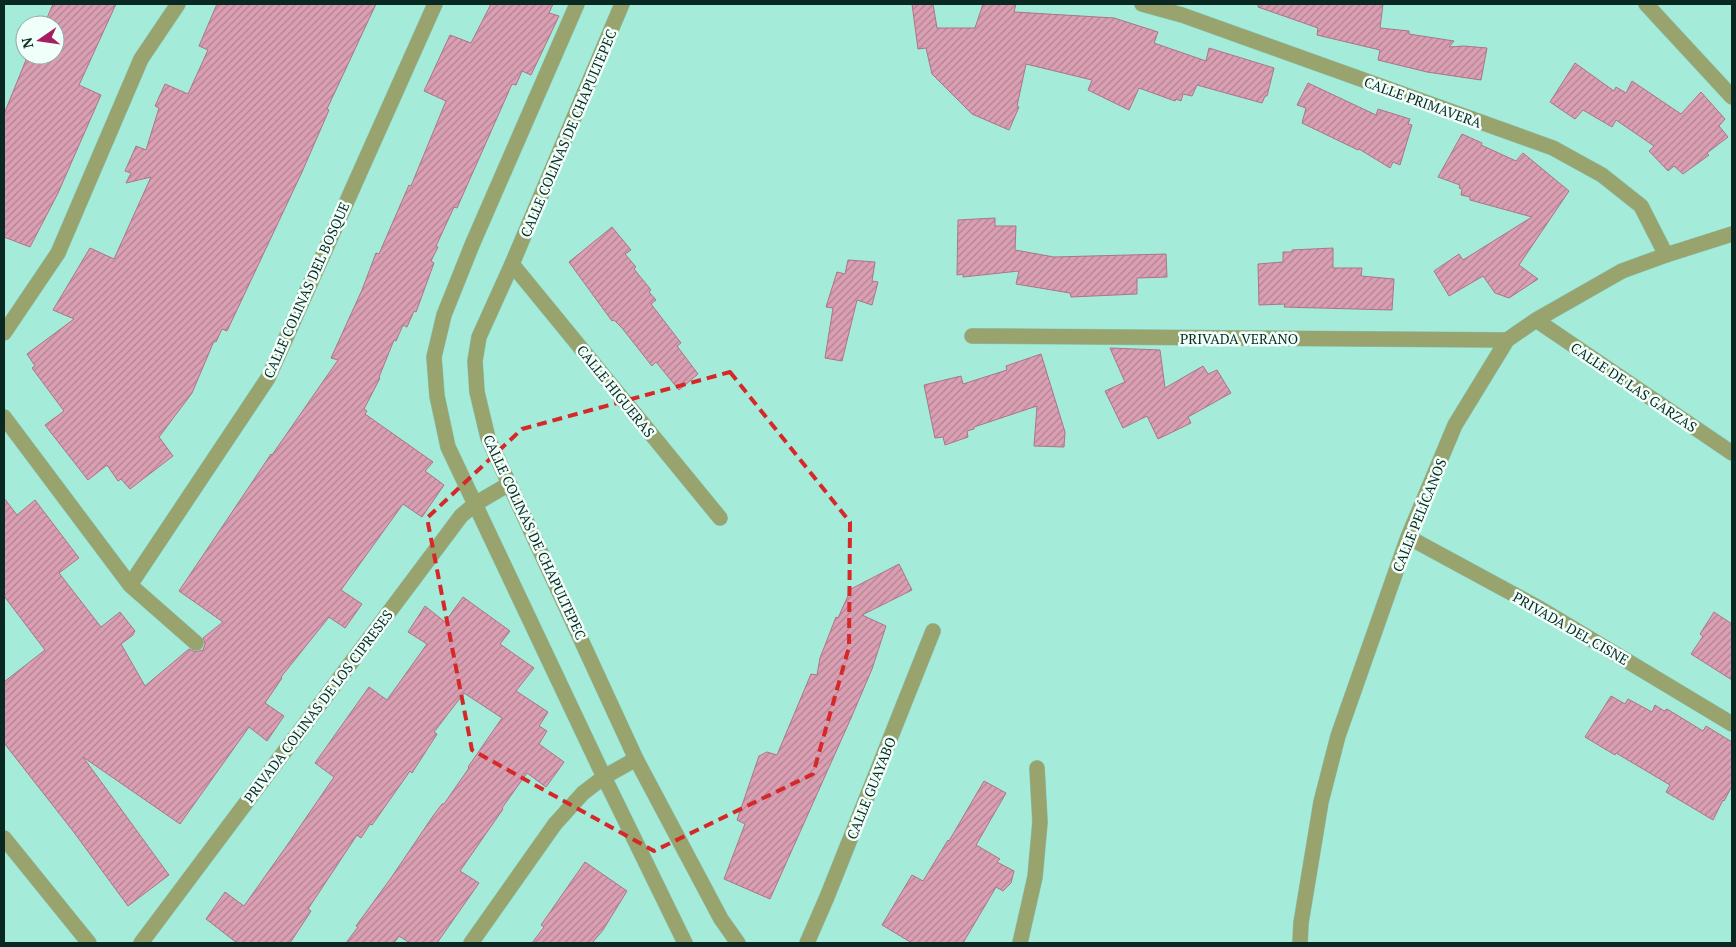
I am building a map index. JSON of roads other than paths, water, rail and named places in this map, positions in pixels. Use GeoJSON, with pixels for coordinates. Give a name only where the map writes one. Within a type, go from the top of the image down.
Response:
{"type":"FeatureCollection","features":[{"type":"Feature","properties":{"kind":"street"},"geometry":{"type":"LineString","coordinates":[[4,333],[58,252],[141,59],[178,4]]}},
{"type":"Feature","properties":{"kind":"street","name":"CALLE COLINAS DEL BOSQUE"},"geometry":{"type":"LineString","coordinates":[[130,585],[268,378],[435,4]]}},
{"type":"Feature","properties":{"kind":"street"},"geometry":{"type":"LineString","coordinates":[[577,4],[472,245],[444,315],[434,357],[436,396],[448,447],[604,777],[685,943]]}},
{"type":"Feature","properties":{"kind":"street","name":"CALLE COLINAS DE CHAPULTEPEC"},"geometry":{"type":"LineString","coordinates":[[622,4],[512,264],[479,337],[475,361],[477,392],[488,438],[636,759],[721,919],[738,943]]}},
{"type":"Feature","properties":{"kind":"street","name":"CALLE PRIMAVERA"},"geometry":{"type":"LineString","coordinates":[[1142,4],[1182,15],[1553,148],[1602,175],[1641,206],[1666,255]]}},
{"type":"Feature","properties":{"kind":"street"},"geometry":{"type":"LineString","coordinates":[[1646,4],[1732,97]]}},
{"type":"Feature","properties":{"kind":"street","name":"CALLE PELÍCANOS"},"geometry":{"type":"LineString","coordinates":[[1300,943],[1301,923],[1321,802],[1338,736],[1408,537],[1455,425],[1507,340],[1536,320],[1622,271],[1732,234]]}},
{"type":"Feature","properties":{"kind":"street","name":"CALLE HIGUERAS"},"geometry":{"type":"LineString","coordinates":[[512,264],[720,518]]}},
{"type":"Feature","properties":{"kind":"street","name":"CALLE DE LAS GARZAS"},"geometry":{"type":"LineString","coordinates":[[1536,320],[1732,453]]}},
{"type":"Feature","properties":{"kind":"street","name":"PRIVADA VERANO"},"geometry":{"type":"LineString","coordinates":[[972,336],[1507,340]]}},
{"type":"Feature","properties":{"kind":"street"},"geometry":{"type":"LineString","coordinates":[[4,417],[130,585],[196,643]]}},
{"type":"Feature","properties":{"kind":"street","name":"PRIVADA COLINAS DE LOS CIPRESES"},"geometry":{"type":"LineString","coordinates":[[142,943],[461,516],[475,504],[509,484]]}},
{"type":"Feature","properties":{"kind":"street","name":"PRIVADA DEL CISNE"},"geometry":{"type":"LineString","coordinates":[[1408,537],[1539,608],[1732,724]]}},
{"type":"Feature","properties":{"kind":"street","name":"CALLE GUAYABO"},"geometry":{"type":"LineString","coordinates":[[807,943],[934,631]]}},
{"type":"Feature","properties":{"kind":"street"},"geometry":{"type":"LineString","coordinates":[[471,943],[555,824],[583,793],[604,777],[636,759]]}},
{"type":"Feature","properties":{"kind":"street"},"geometry":{"type":"LineString","coordinates":[[1020,943],[1035,877],[1040,822],[1037,768]]}},
{"type":"Feature","properties":{"kind":"street"},"geometry":{"type":"LineString","coordinates":[[4,838],[89,943]]}}]}
